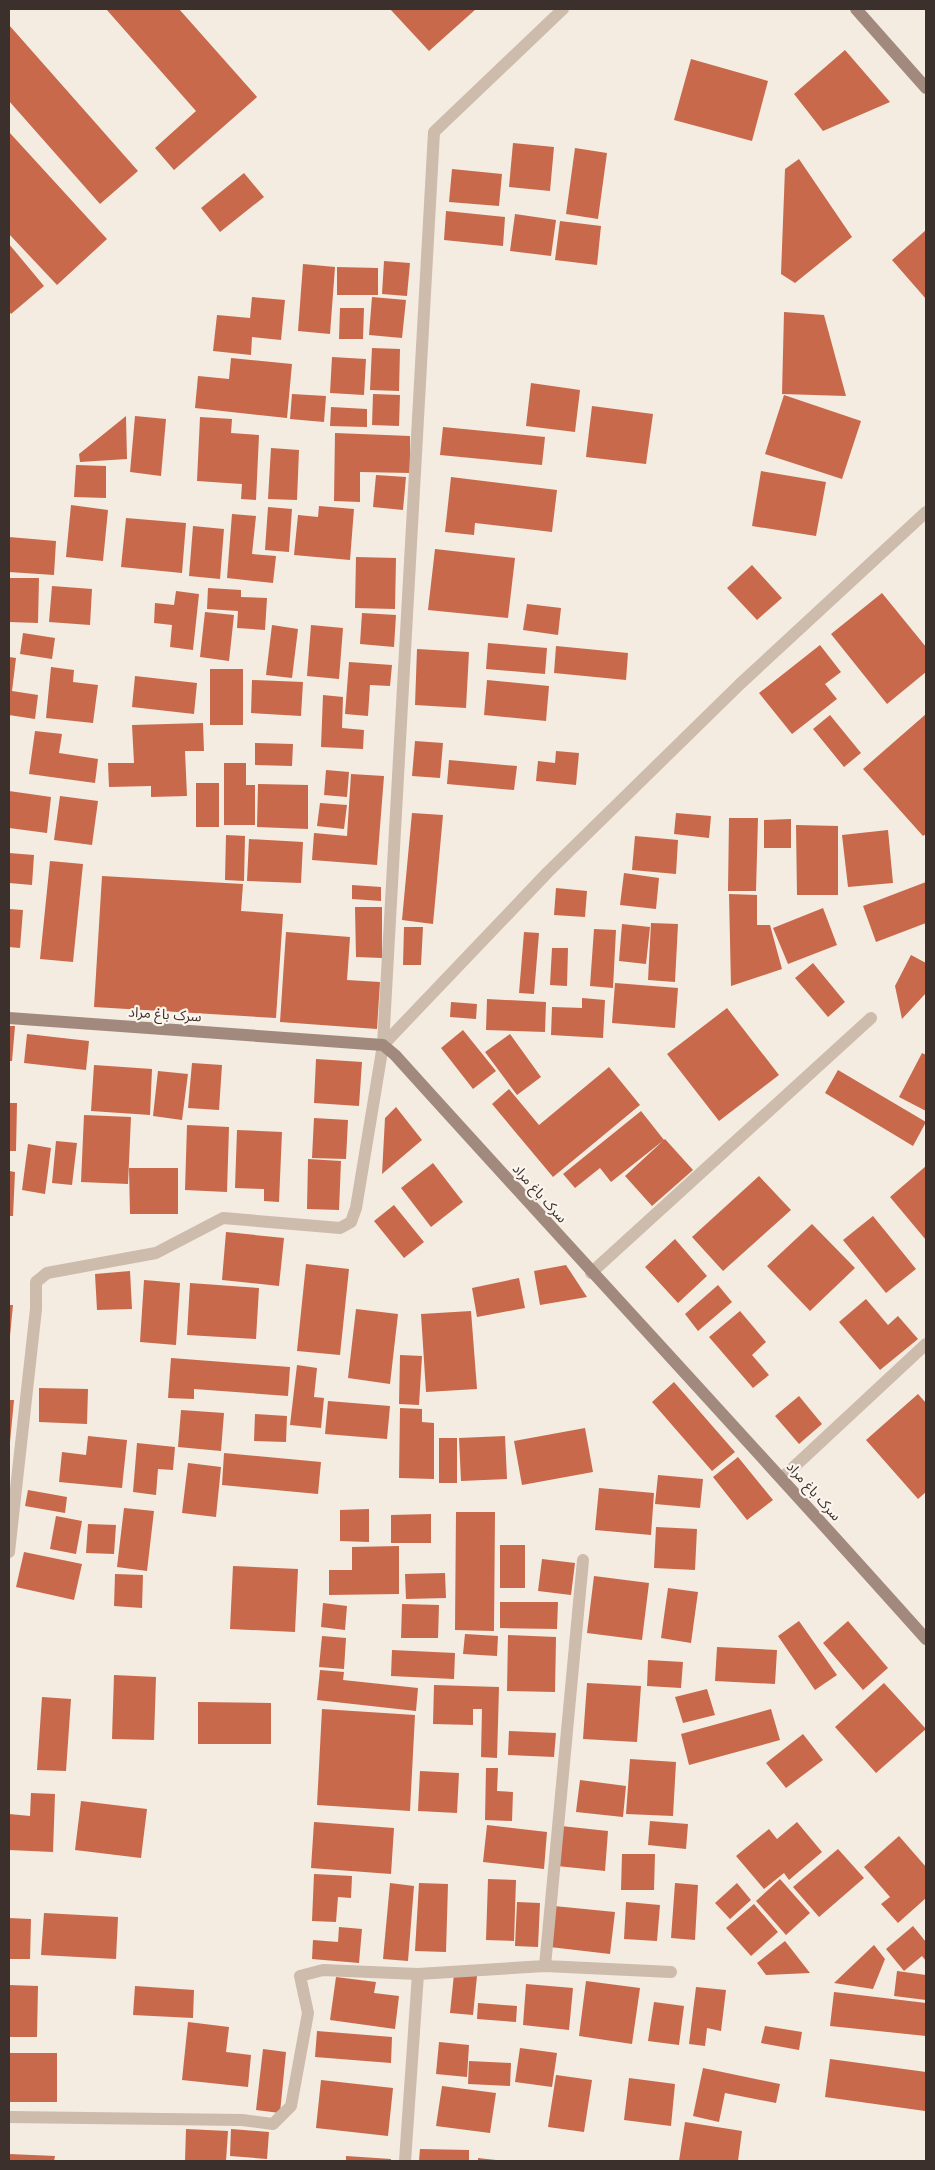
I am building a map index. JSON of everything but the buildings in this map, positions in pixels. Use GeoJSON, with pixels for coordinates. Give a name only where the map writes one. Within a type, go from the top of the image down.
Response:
{"type":"FeatureCollection","features":[{"type":"Feature","properties":{"kind":"street"},"geometry":{"type":"LineString","coordinates":[[9,1552],[36,1309],[36,1282],[46,1274],[156,1252],[223,1218],[340,1228],[351,1222],[356,1208],[382,1045],[434,132],[563,9]]}},
{"type":"Feature","properties":{"kind":"street"},"geometry":{"type":"LineString","coordinates":[[856,9],[926,88]]}},
{"type":"Feature","properties":{"kind":"street"},"geometry":{"type":"LineString","coordinates":[[382,1045],[562,858],[740,684],[926,512]]}},
{"type":"Feature","properties":{"kind":"street","name":"سرک باغ مراد"},"geometry":{"type":"LineString","coordinates":[[9,1018],[382,1045],[395,1055],[592,1273],[782,1478],[926,1639]]}},
{"type":"Feature","properties":{"kind":"street"},"geometry":{"type":"LineString","coordinates":[[592,1273],[871,1018]]}},
{"type":"Feature","properties":{"kind":"street"},"geometry":{"type":"LineString","coordinates":[[782,1478],[926,1344]]}},
{"type":"Feature","properties":{"kind":"street"},"geometry":{"type":"LineString","coordinates":[[544,1966],[584,1560]]}},
{"type":"Feature","properties":{"kind":"street"},"geometry":{"type":"LineString","coordinates":[[9,2116],[242,2120],[273,2124],[291,2106],[293,2097],[308,2013],[300,1976],[323,1970],[418,1974],[544,1966],[671,1972]]}},
{"type":"Feature","properties":{"kind":"street"},"geometry":{"type":"LineString","coordinates":[[405,2161],[418,1974]]}}]}
